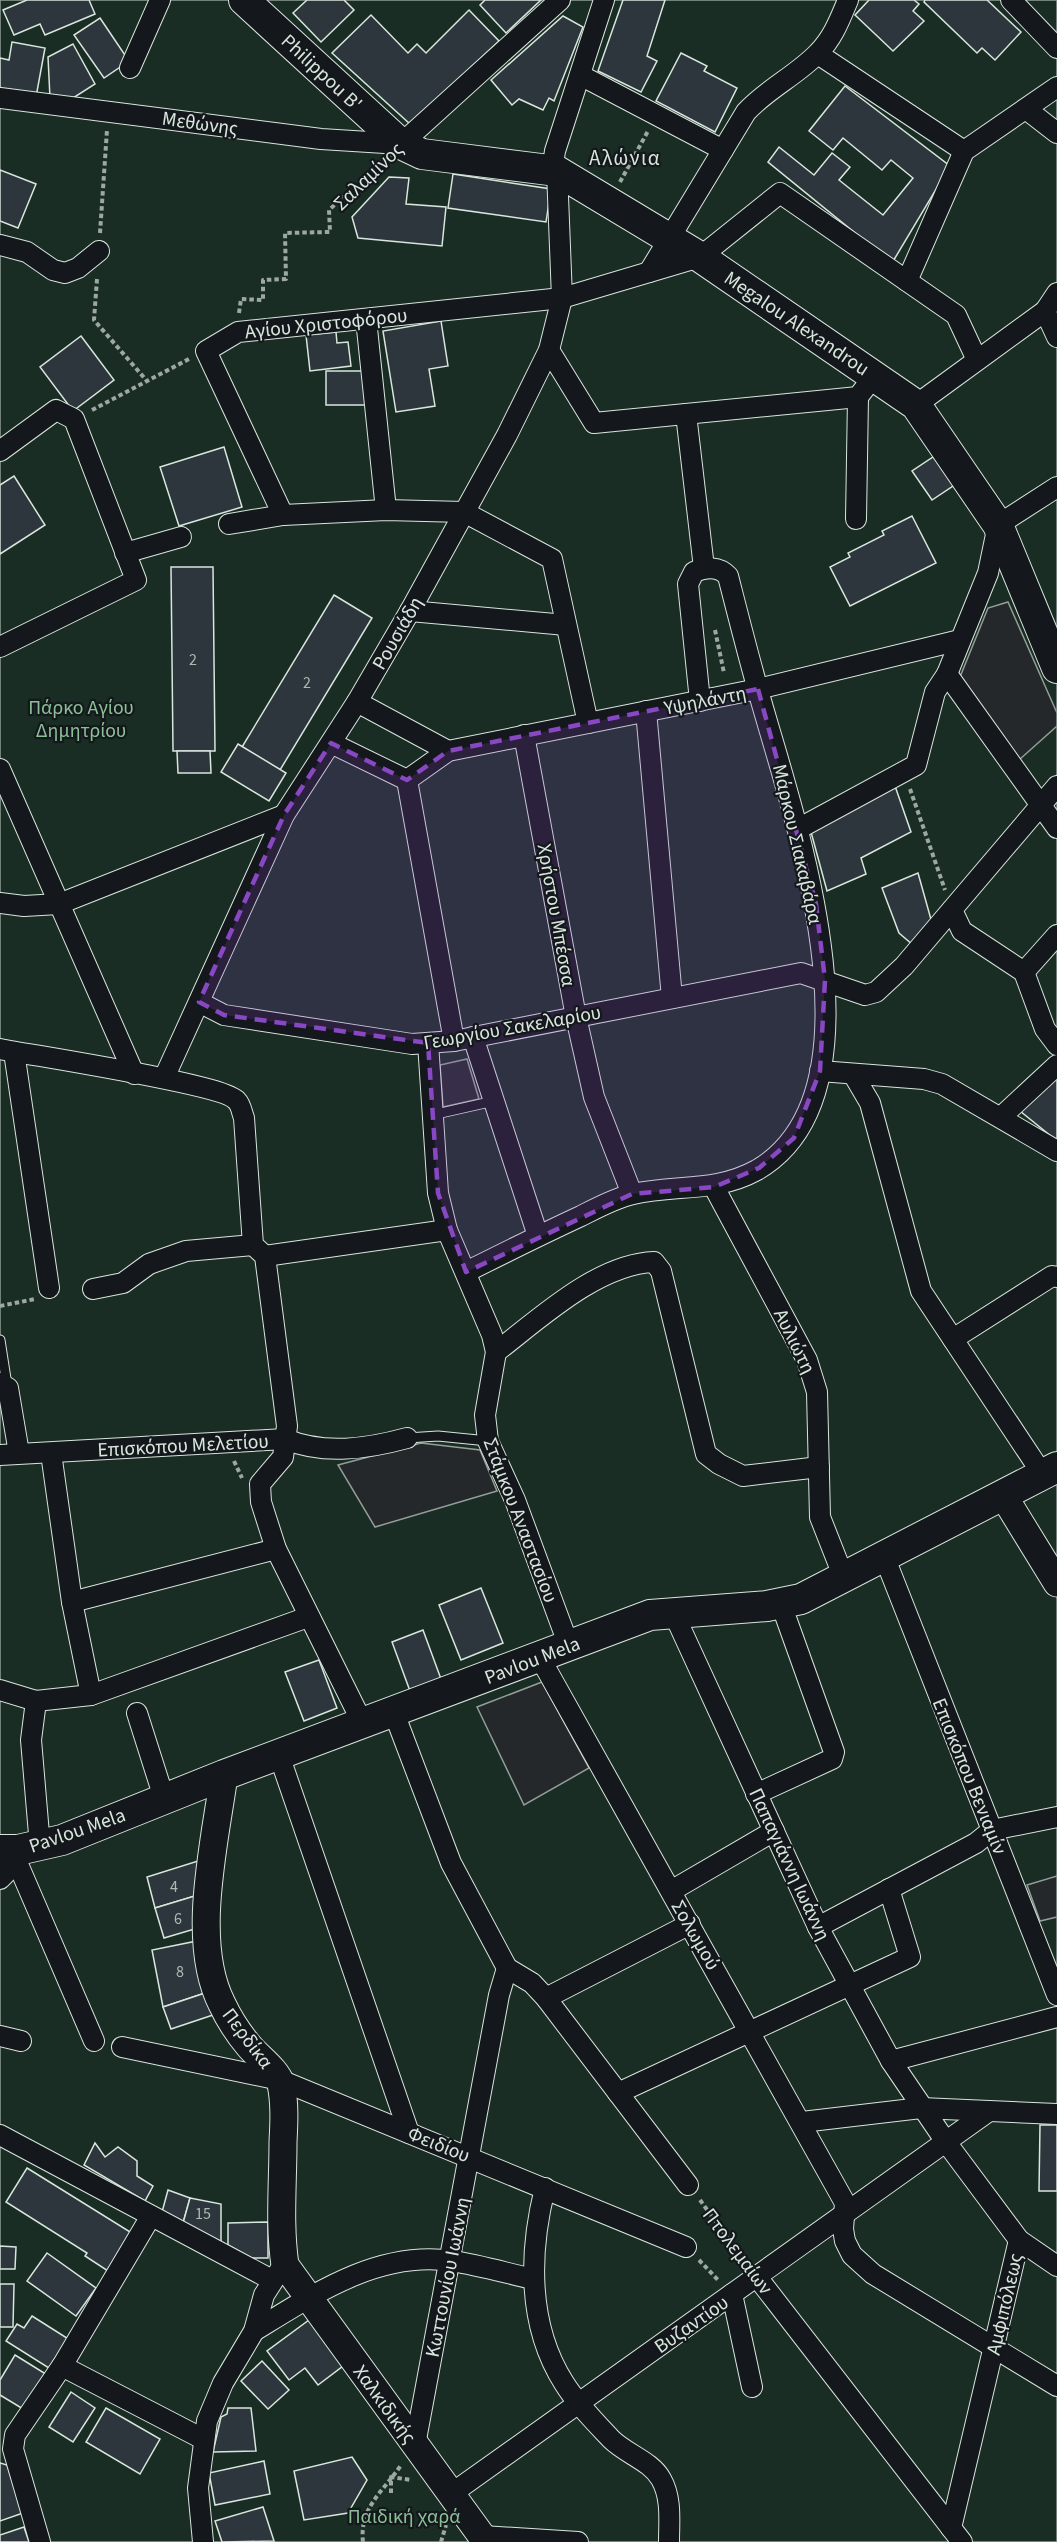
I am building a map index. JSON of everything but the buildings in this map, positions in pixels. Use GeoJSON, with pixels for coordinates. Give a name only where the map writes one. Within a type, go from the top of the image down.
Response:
{"type":"FeatureCollection","features":[{"type":"Feature","properties":{"kind":"main road","name":"Philippou B'"},"geometry":{"type":"LineString","coordinates":[[244,0],[400,144]]}},
{"type":"Feature","properties":{"kind":"main road","name":"Megalou Alexandrou"},"geometry":{"type":"LineString","coordinates":[[400,144],[422,154],[557,171],[700,257],[866,386],[916,405],[998,525],[1050,631],[1057,668]]}},
{"type":"Feature","properties":{"kind":"main road","name":"Pavlou Mela"},"geometry":{"type":"LineString","coordinates":[[19,1852],[637,1620],[673,1612],[782,1604],[814,1594],[1050,1471]]}},
{"type":"Feature","properties":{"kind":"street"},"geometry":{"type":"LineString","coordinates":[[130,68],[160,0]]}},
{"type":"Feature","properties":{"kind":"street","name":"Σαλαμίνος"},"geometry":{"type":"LineString","coordinates":[[400,144],[560,0]]}},
{"type":"Feature","properties":{"kind":"street","name":"Ρουσιάδη"},"geometry":{"type":"LineString","coordinates":[[164,1078],[284,816],[357,702],[410,611],[507,435],[549,350],[562,298],[557,171],[553,164],[555,151],[604,0]]}},
{"type":"Feature","properties":{"kind":"street"},"geometry":{"type":"LineString","coordinates":[[649,272],[746,112],[760,96],[818,54],[833,34],[848,0]]}},
{"type":"Feature","properties":{"kind":"street"},"geometry":{"type":"LineString","coordinates":[[1011,0],[1057,47]]}},
{"type":"Feature","properties":{"kind":"street"},"geometry":{"type":"LineString","coordinates":[[818,54],[964,151]]}},
{"type":"Feature","properties":{"kind":"street"},"geometry":{"type":"LineString","coordinates":[[580,75],[723,150]]}},
{"type":"Feature","properties":{"kind":"street"},"geometry":{"type":"LineString","coordinates":[[907,281],[964,151],[1057,87]]}},
{"type":"Feature","properties":{"kind":"street","name":"Μεθώνης"},"geometry":{"type":"LineString","coordinates":[[0,98],[109,110],[321,139],[400,144]]}},
{"type":"Feature","properties":{"kind":"street"},"geometry":{"type":"LineString","coordinates":[[1026,109],[1057,132]]}},
{"type":"Feature","properties":{"kind":"street"},"geometry":{"type":"LineString","coordinates":[[700,257],[780,193],[956,315],[977,360]]}},
{"type":"Feature","properties":{"kind":"street"},"geometry":{"type":"LineString","coordinates":[[0,245],[27,252],[53,270],[65,273],[78,268],[99,251]]}},
{"type":"Feature","properties":{"kind":"street","name":"Αγίου Χριστοφόρου"},"geometry":{"type":"LineString","coordinates":[[206,351],[238,332],[562,298],[700,257]]}},
{"type":"Feature","properties":{"kind":"street"},"geometry":{"type":"LineString","coordinates":[[916,405],[1045,311],[1057,293]]}},
{"type":"Feature","properties":{"kind":"street"},"geometry":{"type":"LineString","coordinates":[[1045,311],[1057,337]]}},
{"type":"Feature","properties":{"kind":"street"},"geometry":{"type":"LineString","coordinates":[[366,318],[386,510]]}},
{"type":"Feature","properties":{"kind":"street"},"geometry":{"type":"LineString","coordinates":[[549,350],[594,423],[686,414],[866,386],[856,519]]}},
{"type":"Feature","properties":{"kind":"street"},"geometry":{"type":"LineString","coordinates":[[206,351],[282,515]]}},
{"type":"Feature","properties":{"kind":"street"},"geometry":{"type":"LineString","coordinates":[[0,451],[56,410],[74,419],[136,580],[0,647]]}},
{"type":"Feature","properties":{"kind":"street"},"geometry":{"type":"LineString","coordinates":[[686,414],[704,568],[694,572],[688,584],[700,701]]}},
{"type":"Feature","properties":{"kind":"street"},"geometry":{"type":"LineString","coordinates":[[798,829],[916,765],[934,692],[947,674],[988,573],[998,525],[1057,487]]}},
{"type":"Feature","properties":{"kind":"street"},"geometry":{"type":"LineString","coordinates":[[229,524],[282,515],[386,510],[464,512],[552,559],[588,723]]}},
{"type":"Feature","properties":{"kind":"street"},"geometry":{"type":"LineString","coordinates":[[125,553],[182,537]]}},
{"type":"Feature","properties":{"kind":"street","name":"Μάρκου Σιακαβάρα"},"geometry":{"type":"LineString","coordinates":[[466,1272],[538,1236],[632,1194],[714,1187],[736,1180],[759,1168],[788,1144],[804,1121],[820,1071],[825,980],[816,904],[798,829],[728,576],[724,572],[704,568]]}},
{"type":"Feature","properties":{"kind":"street"},"geometry":{"type":"LineString","coordinates":[[410,611],[567,625]]}},
{"type":"Feature","properties":{"kind":"street","name":"Υψηλάντη"},"geometry":{"type":"LineString","coordinates":[[407,780],[448,751],[758,689],[960,640]]}},
{"type":"Feature","properties":{"kind":"street"},"geometry":{"type":"LineString","coordinates":[[947,674],[1057,828]]}},
{"type":"Feature","properties":{"kind":"street"},"geometry":{"type":"LineString","coordinates":[[357,702],[448,751]]}},
{"type":"Feature","properties":{"kind":"street"},"geometry":{"type":"LineString","coordinates":[[646,711],[672,998]]}},
{"type":"Feature","properties":{"kind":"street","name":"Χρήστου Μπέσσα"},"geometry":{"type":"LineString","coordinates":[[524,735],[576,1017],[594,1097],[632,1194]]}},
{"type":"Feature","properties":{"kind":"street"},"geometry":{"type":"LineString","coordinates":[[331,743],[407,780],[463,1039],[494,1101],[538,1236]]}},
{"type":"Feature","properties":{"kind":"street"},"geometry":{"type":"LineString","coordinates":[[0,769],[134,1074]]}},
{"type":"Feature","properties":{"kind":"street","name":"Γεωργίου Σακελαρίου"},"geometry":{"type":"LineString","coordinates":[[199,1002],[224,1015],[412,1044],[463,1039],[801,973],[865,995],[876,992],[904,966],[1057,786]]}},
{"type":"Feature","properties":{"kind":"street"},"geometry":{"type":"LineString","coordinates":[[0,903],[24,906],[59,904],[284,816]]}},
{"type":"Feature","properties":{"kind":"street"},"geometry":{"type":"LineString","coordinates":[[952,910],[962,931],[1024,972],[1045,1029],[1057,1045]]}},
{"type":"Feature","properties":{"kind":"street"},"geometry":{"type":"LineString","coordinates":[[1024,972],[1057,935]]}},
{"type":"Feature","properties":{"kind":"street","name":"Στάμκου Αναστασίου"},"geometry":{"type":"LineString","coordinates":[[428,1043],[431,1116],[438,1193],[447,1230],[492,1335],[496,1352],[485,1415],[488,1441],[515,1500],[569,1646]]}},
{"type":"Feature","properties":{"kind":"street"},"geometry":{"type":"LineString","coordinates":[[49,1288],[7,1051],[164,1078],[225,1094],[237,1101],[244,1118],[259,1251],[287,1426],[283,1457],[260,1484],[261,1502],[276,1549],[363,1724]]}},
{"type":"Feature","properties":{"kind":"street"},"geometry":{"type":"LineString","coordinates":[[1001,1118],[1057,1065]]}},
{"type":"Feature","properties":{"kind":"street"},"geometry":{"type":"LineString","coordinates":[[820,1071],[924,1079],[942,1084],[1057,1150]]}},
{"type":"Feature","properties":{"kind":"street"},"geometry":{"type":"LineString","coordinates":[[853,1074],[870,1102],[921,1291],[953,1339],[1050,1471]]}},
{"type":"Feature","properties":{"kind":"street","name":"Αυλιώτη"},"geometry":{"type":"LineString","coordinates":[[714,1187],[807,1360],[817,1392],[820,1517],[844,1578]]}},
{"type":"Feature","properties":{"kind":"street"},"geometry":{"type":"LineString","coordinates":[[93,1289],[123,1283],[149,1264],[186,1251],[259,1251],[447,1230]]}},
{"type":"Feature","properties":{"kind":"street"},"geometry":{"type":"LineString","coordinates":[[496,1352],[554,1308],[595,1281],[643,1263],[654,1262],[661,1271],[706,1454],[719,1464],[743,1476],[819,1467]]}},
{"type":"Feature","properties":{"kind":"street"},"geometry":{"type":"LineString","coordinates":[[953,1339],[1052,1276],[1057,1277]]}},
{"type":"Feature","properties":{"kind":"street"},"geometry":{"type":"LineString","coordinates":[[4,1385],[9,1454]]}},
{"type":"Feature","properties":{"kind":"street","name":"Επισκόπου Μελετίου"},"geometry":{"type":"LineString","coordinates":[[9,1454],[285,1439],[300,1445],[346,1449],[382,1445],[407,1438]]}},
{"type":"Feature","properties":{"kind":"street"},"geometry":{"type":"LineString","coordinates":[[51,1453],[72,1602],[91,1695]]}},
{"type":"Feature","properties":{"kind":"street"},"geometry":{"type":"LineString","coordinates":[[1004,1495],[1057,1583]]}},
{"type":"Feature","properties":{"kind":"street"},"geometry":{"type":"LineString","coordinates":[[72,1602],[276,1549]]}},
{"type":"Feature","properties":{"kind":"street","name":"Επισκόπου Βενιαμίν"},"geometry":{"type":"LineString","coordinates":[[884,1557],[1057,1995]]}},
{"type":"Feature","properties":{"kind":"street"},"geometry":{"type":"LineString","coordinates":[[756,1794],[831,1758],[834,1752],[782,1604]]}},
{"type":"Feature","properties":{"kind":"street","name":"Παπαγιάννη Ιωάννη"},"geometry":{"type":"LineString","coordinates":[[673,1612],[818,1927],[891,2061],[921,2108]]}},
{"type":"Feature","properties":{"kind":"street"},"geometry":{"type":"LineString","coordinates":[[0,1690],[36,1701],[91,1695],[308,1617]]}},
{"type":"Feature","properties":{"kind":"street","name":"Σολωμού"},"geometry":{"type":"LineString","coordinates":[[540,1658],[802,2122],[845,2203],[843,2229],[852,2255],[873,2274],[1057,2386]]}},
{"type":"Feature","properties":{"kind":"street"},"geometry":{"type":"LineString","coordinates":[[36,1701],[19,1852],[94,2041]]}},
{"type":"Feature","properties":{"kind":"street"},"geometry":{"type":"LineString","coordinates":[[137,1713],[164,1798]]}},
{"type":"Feature","properties":{"kind":"street"},"geometry":{"type":"LineString","coordinates":[[394,1713],[451,1863],[507,1968],[532,1983],[546,1998],[688,2184]]}},
{"type":"Feature","properties":{"kind":"street"},"geometry":{"type":"LineString","coordinates":[[279,1755],[410,2133]]}},
{"type":"Feature","properties":{"kind":"street","name":"Περδίκα"},"geometry":{"type":"LineString","coordinates":[[224,1775],[209,1889],[207,1935],[210,1965],[216,1991],[229,2016],[248,2044],[280,2080],[284,2105],[282,2235],[279,2272]]}},
{"type":"Feature","properties":{"kind":"street"},"geometry":{"type":"LineString","coordinates":[[818,1927],[976,1844],[992,1830],[1057,1817]]}},
{"type":"Feature","properties":{"kind":"street"},"geometry":{"type":"LineString","coordinates":[[671,1890],[774,1831]]}},
{"type":"Feature","properties":{"kind":"street"},"geometry":{"type":"LineString","coordinates":[[0,1879],[19,1852]]}},
{"type":"Feature","properties":{"kind":"street"},"geometry":{"type":"LineString","coordinates":[[618,2093],[910,1957],[889,1889]]}},
{"type":"Feature","properties":{"kind":"street"},"geometry":{"type":"LineString","coordinates":[[546,1998],[690,1924]]}},
{"type":"Feature","properties":{"kind":"street","name":"Κωττουνίου Ιωάννη"},"geometry":{"type":"LineString","coordinates":[[415,2445],[499,1995],[507,1968]]}},
{"type":"Feature","properties":{"kind":"street"},"geometry":{"type":"LineString","coordinates":[[891,2061],[1057,2017]]}},
{"type":"Feature","properties":{"kind":"street"},"geometry":{"type":"LineString","coordinates":[[0,2036],[21,2041]]}},
{"type":"Feature","properties":{"kind":"street","name":"Φειδίου"},"geometry":{"type":"LineString","coordinates":[[122,2047],[280,2080],[686,2247]]}},
{"type":"Feature","properties":{"kind":"street"},"geometry":{"type":"LineString","coordinates":[[802,2122],[921,2108],[1057,2114]]}},
{"type":"Feature","properties":{"kind":"street","name":"Αμφιπόλεως"},"geometry":{"type":"LineString","coordinates":[[921,2108],[1019,2240],[993,2348],[956,2535]]}},
{"type":"Feature","properties":{"kind":"street","name":"Βυζαντίου"},"geometry":{"type":"LineString","coordinates":[[451,2494],[988,2111]]}},
{"type":"Feature","properties":{"kind":"street"},"geometry":{"type":"LineString","coordinates":[[0,2135],[151,2216],[279,2272],[259,2306],[254,2331],[214,2402],[203,2439],[198,2488],[203,2542]]}},
{"type":"Feature","properties":{"kind":"street"},"geometry":{"type":"LineString","coordinates":[[545,2188],[536,2227],[533,2279],[544,2340],[564,2383],[579,2403],[614,2441],[660,2478],[668,2497],[669,2542]]}},
{"type":"Feature","properties":{"kind":"street"},"geometry":{"type":"LineString","coordinates":[[40,2542],[13,2449],[15,2435],[62,2366],[151,2216]]}},
{"type":"Feature","properties":{"kind":"street"},"geometry":{"type":"LineString","coordinates":[[1019,2240],[1057,2266]]}},
{"type":"Feature","properties":{"kind":"street"},"geometry":{"type":"LineString","coordinates":[[254,2331],[308,2296],[336,2282],[381,2267],[407,2262],[450,2261],[533,2279]]}},
{"type":"Feature","properties":{"kind":"street","name":"Χαλκιδικής"},"geometry":{"type":"LineString","coordinates":[[279,2272],[308,2296],[484,2539]]}},
{"type":"Feature","properties":{"kind":"street","name":"Πτολεμαίων"},"geometry":{"type":"LineString","coordinates":[[757,2277],[956,2535]]}},
{"type":"Feature","properties":{"kind":"street"},"geometry":{"type":"LineString","coordinates":[[732,2294],[752,2386]]}},
{"type":"Feature","properties":{"kind":"street"},"geometry":{"type":"LineString","coordinates":[[62,2366],[203,2439]]}},
{"type":"Feature","properties":{"kind":"street"},"geometry":{"type":"LineString","coordinates":[[484,2539],[578,2542]]}},
{"type":"Feature","properties":{"kind":"lane"},"geometry":{"type":"LineString","coordinates":[[431,1116],[494,1101]]}},
{"type":"Feature","properties":{"kind":"lane"},"geometry":{"type":"LineString","coordinates":[[0,1340],[4,1385]]}},
{"type":"Feature","properties":{"kind":"lane","name":"Επισκόπου Μελετίου"},"geometry":{"type":"LineString","coordinates":[[407,1438],[438,1436],[488,1441]]}},
{"type":"Feature","properties":{"kind":"path"},"geometry":{"type":"LineString","coordinates":[[109,110],[94,320],[147,381]]}},
{"type":"Feature","properties":{"kind":"path"},"geometry":{"type":"LineString","coordinates":[[609,201],[657,116]]}},
{"type":"Feature","properties":{"kind":"path","name":"Σαλαμίνος"},"geometry":{"type":"LineString","coordinates":[[238,332],[241,299],[263,300],[263,280],[286,279],[285,233],[330,232],[329,210],[400,144]]}},
{"type":"Feature","properties":{"kind":"path"},"geometry":{"type":"LineString","coordinates":[[74,419],[206,351]]}},
{"type":"Feature","properties":{"kind":"path"},"geometry":{"type":"LineString","coordinates":[[713,618],[724,673]]}},
{"type":"Feature","properties":{"kind":"path"},"geometry":{"type":"LineString","coordinates":[[693,634],[741,623]]}},
{"type":"Feature","properties":{"kind":"path"},"geometry":{"type":"LineString","coordinates":[[903,772],[952,910]]}},
{"type":"Feature","properties":{"kind":"path","name":"Πτολεμαίων"},"geometry":{"type":"LineString","coordinates":[[688,2184],[757,2277]]}},
{"type":"Feature","properties":{"kind":"path"},"geometry":{"type":"LineString","coordinates":[[686,2247],[732,2294]]}},
{"type":"Feature","properties":{"kind":"path"},"geometry":{"type":"LineString","coordinates":[[363,2542],[362,2534],[368,2507],[415,2445]]}},
{"type":"Feature","properties":{"kind":"path"},"geometry":{"type":"LineString","coordinates":[[391,2477],[418,2483]]}},
{"type":"Feature","properties":{"kind":"path"},"geometry":{"type":"LineString","coordinates":[[391,2477],[391,2493]]}},
{"type":"Feature","properties":{"kind":"highlighted area"},"geometry":{"type":"Polygon","coordinates":[[[758,689],[816,904],[825,980],[820,1071],[794,1138],[759,1168],[714,1187],[632,1194],[466,1272],[438,1193],[428,1043],[224,1015],[199,1002],[284,815],[331,743],[407,780],[448,751],[758,689]]]}},
{"type":"Feature","properties":{"kind":"green space"},"geometry":{"type":"Polygon","coordinates":[[[0,0],[1057,0],[1057,2542],[0,2542],[0,0]]]}},
{"type":"Feature","properties":{"kind":"shaded area"},"geometry":{"type":"Polygon","coordinates":[[[1008,602],[1057,713],[1057,726],[1019,760],[960,677],[988,608],[1008,602]]]}},
{"type":"Feature","properties":{"kind":"shaded area"},"geometry":{"type":"Polygon","coordinates":[[[467,1059],[479,1099],[443,1107],[440,1065],[467,1059]]]}},
{"type":"Feature","properties":{"kind":"shaded area"},"geometry":{"type":"Polygon","coordinates":[[[421,1443],[480,1450],[497,1491],[375,1527],[338,1465],[421,1443]]]}},
{"type":"Feature","properties":{"kind":"shaded area"},"geometry":{"type":"Polygon","coordinates":[[[542,1682],[589,1768],[524,1805],[477,1707],[542,1682]]]}},
{"type":"Feature","properties":{"kind":"shaded area"},"geometry":{"type":"Polygon","coordinates":[[[1057,1876],[1057,1917],[1040,1921],[1027,1885],[1057,1876]]]}},
{"type":"Feature","properties":{"kind":"district","name":"Αλώνια"},"geometry":{"type":"Point","coordinates":[625,158]}},
{"type":"Feature","properties":{"kind":"park label","name":"Πάρκο Αγίου Δημητρίου"},"geometry":{"type":"Point","coordinates":[81,718]}},
{"type":"Feature","properties":{"kind":"park label","name":"Παιδική χαρά"},"geometry":{"type":"Point","coordinates":[404,2516]}}]}
